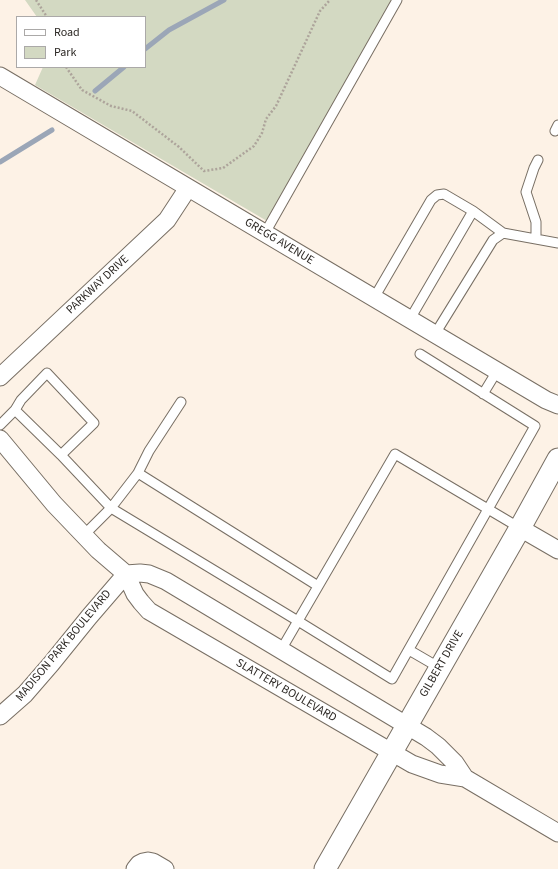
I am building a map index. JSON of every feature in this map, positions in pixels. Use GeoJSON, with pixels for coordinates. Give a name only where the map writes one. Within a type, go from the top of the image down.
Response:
{"type":"FeatureCollection","features":[{"type":"Feature","properties":{"kind":"street","name":"GREGG AVENUE"},"geometry":{"type":"LineString","coordinates":[[0,76],[546,400],[558,405]]}},
{"type":"Feature","properties":{"kind":"street","name":"PARKWAY DRIVE"},"geometry":{"type":"LineString","coordinates":[[0,377],[167,220],[188,188]]}},
{"type":"Feature","properties":{"kind":"street","name":"SLATTERY BOULEVARD"},"geometry":{"type":"LineString","coordinates":[[0,439],[54,504],[98,550],[126,574],[135,594],[149,611],[412,764],[440,774],[465,778],[558,833]]}},
{"type":"Feature","properties":{"kind":"street","name":"GILBERT DRIVE"},"geometry":{"type":"LineString","coordinates":[[325,869],[558,459]]}},
{"type":"Feature","properties":{"kind":"street"},"geometry":{"type":"LineString","coordinates":[[520,528],[558,550]]}},
{"type":"Feature","properties":{"kind":"street","name":"SLATTERY BOULEVARD"},"geometry":{"type":"LineString","coordinates":[[126,574],[149,574],[166,581],[407,725],[438,746],[455,763],[465,778]]}},
{"type":"Feature","properties":{"kind":"street","name":"MADISON PARK BOULEVARD"},"geometry":{"type":"LineString","coordinates":[[0,716],[25,694],[52,664],[89,616],[126,574]]}},
{"type":"Feature","properties":{"kind":"street"},"geometry":{"type":"LineString","coordinates":[[135,868],[139,864],[148,861],[153,862],[165,869]]}},
{"type":"Feature","properties":{"kind":"lane"},"geometry":{"type":"LineString","coordinates":[[265,233],[397,0]]}},
{"type":"Feature","properties":{"kind":"lane"},"geometry":{"type":"LineString","coordinates":[[536,239],[536,222],[526,192],[538,160]]}},
{"type":"Feature","properties":{"kind":"lane"},"geometry":{"type":"LineString","coordinates":[[374,298],[431,200],[437,195],[444,194],[473,211],[502,233],[558,243]]}},
{"type":"Feature","properties":{"kind":"lane"},"geometry":{"type":"LineString","coordinates":[[410,319],[473,211]]}},
{"type":"Feature","properties":{"kind":"lane"},"geometry":{"type":"LineString","coordinates":[[435,334],[493,240],[502,233]]}},
{"type":"Feature","properties":{"kind":"lane"},"geometry":{"type":"LineString","coordinates":[[15,410],[61,455],[111,508],[392,679],[535,426],[420,354]]}},
{"type":"Feature","properties":{"kind":"lane"},"geometry":{"type":"LineString","coordinates":[[483,394],[497,371]]}},
{"type":"Feature","properties":{"kind":"lane"},"geometry":{"type":"LineString","coordinates":[[0,425],[15,410],[21,400],[48,373],[94,423],[61,455]]}},
{"type":"Feature","properties":{"kind":"lane"},"geometry":{"type":"LineString","coordinates":[[84,535],[111,508],[138,474],[150,450],[181,402]]}},
{"type":"Feature","properties":{"kind":"lane"},"geometry":{"type":"LineString","coordinates":[[281,650],[395,454],[520,528]]}},
{"type":"Feature","properties":{"kind":"lane"},"geometry":{"type":"LineString","coordinates":[[138,474],[318,586]]}},
{"type":"Feature","properties":{"kind":"lane"},"geometry":{"type":"LineString","coordinates":[[409,650],[440,668]]}},
{"type":"Feature","properties":{"kind":"path"},"geometry":{"type":"LineString","coordinates":[[36,0],[46,16]]}},
{"type":"Feature","properties":{"kind":"path"},"geometry":{"type":"LineString","coordinates":[[67,68],[82,90],[111,106],[132,111],[179,146],[204,172],[223,168],[254,146],[262,133],[266,119],[276,106],[320,11],[330,0]]}},
{"type":"Feature","properties":{"kind":"green space"},"geometry":{"type":"Polygon","coordinates":[[[25,0],[392,0],[267,221],[35,85],[43,68],[146,68],[146,16],[36,16],[25,0]]]}},
{"type":"Feature","properties":{"kind":"waterway"},"geometry":{"type":"LineString","coordinates":[[146,48],[169,30],[224,0]]}},
{"type":"Feature","properties":{"kind":"waterway"},"geometry":{"type":"LineString","coordinates":[[95,91],[123,68]]}},
{"type":"Feature","properties":{"kind":"waterway"},"geometry":{"type":"LineString","coordinates":[[0,162],[52,130]]}}]}
